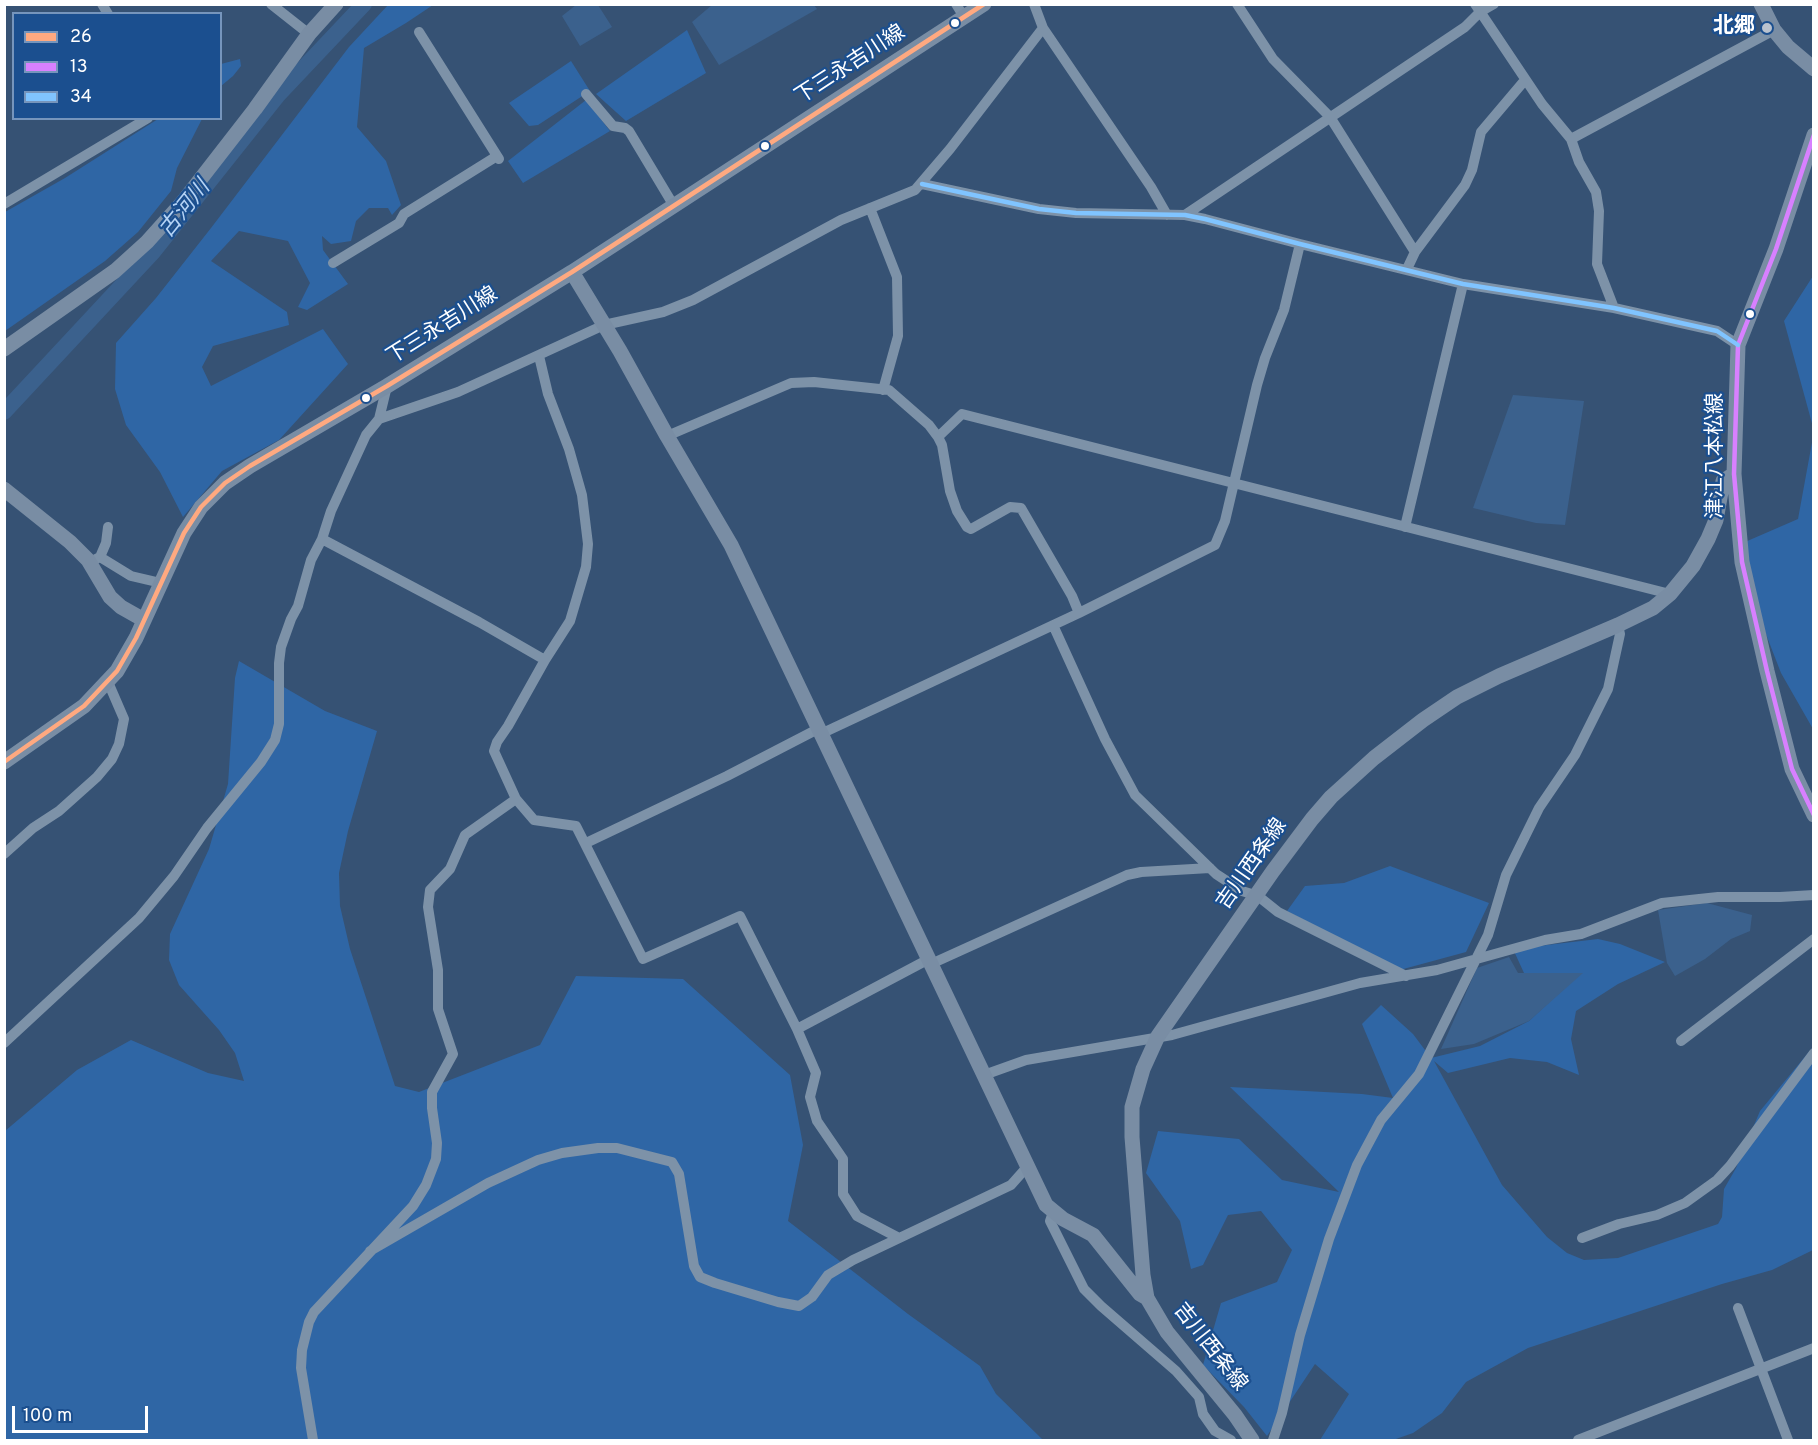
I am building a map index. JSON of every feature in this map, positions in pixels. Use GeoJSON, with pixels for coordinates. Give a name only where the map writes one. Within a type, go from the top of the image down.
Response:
{"type":"FeatureCollection","features":[{"type":"Feature","properties":{"kind":"main road"},"geometry":{"type":"LineString","coordinates":[[4,349],[115,270],[147,242],[190,193],[309,34],[336,4]]}},
{"type":"Feature","properties":{"kind":"main road","name":"下三永吉川線"},"geometry":{"type":"LineString","coordinates":[[4,762],[84,706],[117,671],[144,620],[184,533],[201,507],[225,483],[572,272],[674,206],[960,11],[984,4]]}},
{"type":"Feature","properties":{"kind":"main road"},"geometry":{"type":"LineString","coordinates":[[1761,4],[1774,30],[1788,47],[1814,69]]}},
{"type":"Feature","properties":{"kind":"main road","name":"津江八本松線"},"geometry":{"type":"LineString","coordinates":[[1814,135],[1776,249],[1738,345],[1734,474],[1742,562],[1792,769],[1814,815]]}},
{"type":"Feature","properties":{"kind":"main road"},"geometry":{"type":"LineString","coordinates":[[572,272],[731,545],[1046,1205],[1053,1212],[1093,1235],[1140,1294],[1147,1298]]}},
{"type":"Feature","properties":{"kind":"main road","name":"吉川西条線"},"geometry":{"type":"LineString","coordinates":[[1252,1440],[1235,1415],[1167,1332],[1147,1298],[1143,1275],[1132,1137],[1132,1107],[1143,1069],[1158,1036],[1312,819],[1331,797],[1374,758],[1457,697],[1653,608],[1670,594],[1693,566],[1716,520],[1723,481],[1734,474]]}},
{"type":"Feature","properties":{"kind":"main road"},"geometry":{"type":"LineString","coordinates":[[4,489],[95,560],[110,597],[121,607],[144,620]]}},
{"type":"Feature","properties":{"kind":"street"},"geometry":{"type":"LineString","coordinates":[[271,4],[309,34]]}},
{"type":"Feature","properties":{"kind":"street"},"geometry":{"type":"LineString","coordinates":[[1034,4],[1043,28],[1167,215]]}},
{"type":"Feature","properties":{"kind":"street"},"geometry":{"type":"LineString","coordinates":[[1237,4],[1273,59],[1330,117],[1415,252]]}},
{"type":"Feature","properties":{"kind":"street"},"geometry":{"type":"LineString","coordinates":[[1185,215],[1465,27],[1478,8],[1494,4]]}},
{"type":"Feature","properties":{"kind":"street"},"geometry":{"type":"LineString","coordinates":[[1478,8],[1525,80],[1571,139],[1579,162],[1596,192],[1599,211],[1597,264],[1614,308]]}},
{"type":"Feature","properties":{"kind":"street"},"geometry":{"type":"LineString","coordinates":[[379,419],[458,392],[604,325],[663,312],[693,300],[841,220],[915,190],[1043,28]]}},
{"type":"Feature","properties":{"kind":"street"},"geometry":{"type":"LineString","coordinates":[[1571,139],[1774,30]]}},
{"type":"Feature","properties":{"kind":"street"},"geometry":{"type":"LineString","coordinates":[[333,262],[399,223],[404,214],[498,158],[419,32]]}},
{"type":"Feature","properties":{"kind":"street"},"geometry":{"type":"LineString","coordinates":[[1407,270],[1415,252],[1464,185],[1472,170],[1481,132],[1525,80]]}},
{"type":"Feature","properties":{"kind":"street"},"geometry":{"type":"LineString","coordinates":[[586,94],[613,126],[629,131],[674,206]]}},
{"type":"Feature","properties":{"kind":"street"},"geometry":{"type":"LineString","coordinates":[[4,204],[145,120]]}},
{"type":"Feature","properties":{"kind":"street"},"geometry":{"type":"LineString","coordinates":[[922,184],[1039,209],[1076,213],[1185,215],[1463,284],[1614,308],[1717,331],[1738,345]]}},
{"type":"Feature","properties":{"kind":"street"},"geometry":{"type":"LineString","coordinates":[[870,208],[897,278],[898,336],[883,390]]}},
{"type":"Feature","properties":{"kind":"street"},"geometry":{"type":"LineString","coordinates":[[586,843],[727,776],[814,731],[826,731],[1079,613],[1215,545],[1225,521],[1257,386],[1265,358],[1284,310],[1300,244]]}},
{"type":"Feature","properties":{"kind":"street"},"geometry":{"type":"LineString","coordinates":[[1405,527],[1463,284]]}},
{"type":"Feature","properties":{"kind":"street"},"geometry":{"type":"LineString","coordinates":[[539,356],[548,394],[582,495],[588,544],[586,567],[570,621],[497,742],[494,751],[516,799],[534,820],[576,825],[643,959],[740,916],[797,1029],[816,1074],[810,1097],[817,1121],[843,1159],[843,1194],[857,1216],[899,1238]]}},
{"type":"Feature","properties":{"kind":"street"},"geometry":{"type":"LineString","coordinates":[[667,436],[791,383],[814,382],[889,390],[929,425],[938,437],[942,445],[950,491],[957,511],[967,526],[972,529],[1010,507],[1021,508],[1072,596],[1079,613]]}},
{"type":"Feature","properties":{"kind":"street"},"geometry":{"type":"LineString","coordinates":[[4,1042],[139,918],[174,876],[207,828],[261,762],[275,740],[279,724],[281,647],[298,606],[310,560],[322,539],[331,511],[366,435],[379,419],[387,386]]}},
{"type":"Feature","properties":{"kind":"street"},"geometry":{"type":"LineString","coordinates":[[938,437],[962,414],[1670,594]]}},
{"type":"Feature","properties":{"kind":"street"},"geometry":{"type":"LineString","coordinates":[[108,527],[106,543],[95,560],[131,576],[161,583]]}},
{"type":"Feature","properties":{"kind":"street"},"geometry":{"type":"LineString","coordinates":[[322,539],[479,622],[545,660]]}},
{"type":"Feature","properties":{"kind":"street"},"geometry":{"type":"LineString","coordinates":[[1053,625],[1105,739],[1135,795],[1210,868],[1242,891],[1258,896],[1278,912],[1406,976]]}},
{"type":"Feature","properties":{"kind":"street"},"geometry":{"type":"LineString","coordinates":[[1273,1440],[1282,1413],[1300,1335],[1329,1239],[1357,1165],[1381,1120],[1419,1074],[1488,935],[1511,865],[1539,808],[1575,755],[1608,689],[1620,634],[1618,625]]}},
{"type":"Feature","properties":{"kind":"street"},"geometry":{"type":"LineString","coordinates":[[4,854],[97,777],[112,759],[119,744],[124,719],[108,682]]}},
{"type":"Feature","properties":{"kind":"street"},"geometry":{"type":"LineString","coordinates":[[314,1440],[302,1368],[302,1350],[309,1322],[314,1312],[413,1206],[426,1185],[436,1158],[437,1143],[432,1092],[453,1054],[438,1009],[438,970],[429,907],[430,890],[450,868],[465,835],[516,799]]}},
{"type":"Feature","properties":{"kind":"street"},"geometry":{"type":"LineString","coordinates":[[797,1029],[930,962],[1127,875],[1141,872],[1210,868]]}},
{"type":"Feature","properties":{"kind":"street"},"geometry":{"type":"LineString","coordinates":[[984,1075],[1026,1060],[1172,1035],[1360,983],[1406,976],[1474,961],[1545,940],[1581,934],[1662,903],[1718,897],[1814,895]]}},
{"type":"Feature","properties":{"kind":"street"},"geometry":{"type":"LineString","coordinates":[[1681,1041],[1814,939]]}},
{"type":"Feature","properties":{"kind":"street"},"geometry":{"type":"LineString","coordinates":[[1582,1238],[1619,1224],[1657,1215],[1685,1203],[1717,1180],[1730,1166],[1814,1053]]}},
{"type":"Feature","properties":{"kind":"street"},"geometry":{"type":"LineString","coordinates":[[370,1251],[488,1184],[538,1160],[562,1153],[617,1148],[672,1162],[679,1174],[694,1266],[700,1277],[736,1290],[799,1306],[812,1297],[828,1275],[853,1260],[1011,1185],[1027,1167]]}},
{"type":"Feature","properties":{"kind":"street"},"geometry":{"type":"LineString","coordinates":[[1053,1212],[1050,1221],[1084,1289],[1176,1371],[1199,1397],[1203,1414],[1215,1431],[1231,1440]]}},
{"type":"Feature","properties":{"kind":"street"},"geometry":{"type":"LineString","coordinates":[[1738,1308],[1788,1440]]}},
{"type":"Feature","properties":{"kind":"street"},"geometry":{"type":"LineString","coordinates":[[1578,1440],[1814,1348]]}},
{"type":"Feature","properties":{"kind":"shaded area"},"geometry":{"type":"Polygon","coordinates":[[[388,5],[433,5],[364,48],[357,127],[386,161],[401,205],[392,215],[388,208],[369,208],[356,221],[351,241],[331,244],[322,236],[323,250],[348,284],[307,310],[298,307],[310,283],[288,241],[239,231],[211,261],[287,312],[289,325],[213,346],[202,367],[211,386],[323,329],[348,364],[279,440],[222,471],[183,517],[160,472],[126,425],[115,389],[116,343],[156,298],[349,47],[388,5]]]}},
{"type":"Feature","properties":{"kind":"shaded area"},"geometry":{"type":"Polygon","coordinates":[[[576,5],[598,5],[612,27],[580,46],[562,16],[576,5]]]}},
{"type":"Feature","properties":{"kind":"shaded area"},"geometry":{"type":"Polygon","coordinates":[[[712,5],[814,5],[817,9],[719,65],[692,22],[712,5]]]}},
{"type":"Feature","properties":{"kind":"shaded area"},"geometry":{"type":"Polygon","coordinates":[[[687,30],[706,73],[626,121],[596,94],[687,30]]]}},
{"type":"Feature","properties":{"kind":"shaded area"},"geometry":{"type":"Polygon","coordinates":[[[240,59],[241,66],[222,85],[222,64],[240,59]]]}},
{"type":"Feature","properties":{"kind":"shaded area"},"geometry":{"type":"Polygon","coordinates":[[[571,61],[590,91],[538,125],[529,126],[509,103],[571,61]]]}},
{"type":"Feature","properties":{"kind":"shaded area"},"geometry":{"type":"Polygon","coordinates":[[[586,100],[610,131],[523,183],[508,161],[586,100]]]}},
{"type":"Feature","properties":{"kind":"shaded area"},"geometry":{"type":"Polygon","coordinates":[[[156,120],[201,120],[177,168],[171,191],[138,232],[105,261],[5,331],[5,212],[65,178],[156,120]]]}},
{"type":"Feature","properties":{"kind":"shaded area"},"geometry":{"type":"Polygon","coordinates":[[[1814,276],[1813,427],[1784,321],[1814,276]]]}},
{"type":"Feature","properties":{"kind":"shaded area"},"geometry":{"type":"Polygon","coordinates":[[[1513,395],[1584,401],[1565,525],[1536,523],[1473,508],[1513,395]]]}},
{"type":"Feature","properties":{"kind":"shaded area"},"geometry":{"type":"Polygon","coordinates":[[[1813,437],[1813,729],[1781,673],[1752,598],[1745,542],[1798,519],[1813,437]]]}},
{"type":"Feature","properties":{"kind":"shaded area"},"geometry":{"type":"Polygon","coordinates":[[[239,661],[325,711],[377,731],[348,831],[339,873],[340,906],[350,949],[395,1086],[419,1092],[540,1045],[576,976],[683,979],[790,1075],[803,1145],[788,1221],[908,1314],[980,1366],[996,1394],[1043,1440],[5,1440],[5,1131],[77,1070],[131,1040],[208,1073],[244,1081],[235,1053],[219,1030],[179,985],[169,960],[170,934],[209,849],[228,784],[235,678],[239,661]]]}},
{"type":"Feature","properties":{"kind":"shaded area"},"geometry":{"type":"Polygon","coordinates":[[[1390,866],[1489,903],[1466,952],[1396,971],[1287,911],[1305,886],[1344,883],[1390,866]]]}},
{"type":"Feature","properties":{"kind":"shaded area"},"geometry":{"type":"Polygon","coordinates":[[[1707,903],[1752,915],[1750,931],[1731,939],[1705,959],[1675,976],[1667,963],[1658,910],[1707,903]]]}},
{"type":"Feature","properties":{"kind":"shaded area"},"geometry":{"type":"Polygon","coordinates":[[[1598,939],[1620,944],[1665,962],[1618,984],[1576,1011],[1571,1039],[1579,1075],[1547,1062],[1510,1058],[1448,1073],[1434,1061],[1502,1185],[1547,1237],[1567,1253],[1584,1260],[1618,1258],[1718,1224],[1722,1217],[1724,1189],[1736,1168],[1760,1111],[1813,1047],[1813,1250],[1772,1270],[1722,1284],[1528,1348],[1466,1382],[1442,1413],[1413,1433],[1393,1440],[1320,1440],[1349,1394],[1315,1364],[1267,1436],[1244,1407],[1203,1365],[1221,1303],[1277,1282],[1292,1250],[1261,1211],[1228,1215],[1203,1265],[1191,1269],[1180,1221],[1146,1173],[1158,1131],[1239,1139],[1282,1180],[1339,1192],[1230,1087],[1362,1094],[1393,1098],[1362,1024],[1381,1005],[1413,1034],[1431,1058],[1480,1046],[1529,1021],[1581,973],[1524,973],[1513,949],[1598,939]]]}},
{"type":"Feature","properties":{"kind":"shaded area"},"geometry":{"type":"Polygon","coordinates":[[[1509,957],[1518,973],[1583,973],[1529,1021],[1474,1044],[1441,1049],[1477,968],[1509,957]]]}},
{"type":"Feature","properties":{"kind":"waterway","name":"古河川"},"geometry":{"type":"LineString","coordinates":[[4,412],[153,252],[278,95],[364,4]]}},
{"type":"Feature","properties":{"kind":"transit line","name":"26"},"geometry":{"type":"LineString","coordinates":[[4,762],[84,706],[117,671],[136,638],[184,533],[201,507],[225,483],[572,272],[984,4]]}},
{"type":"Feature","properties":{"kind":"transit line","name":"13"},"geometry":{"type":"LineString","coordinates":[[1814,135],[1776,249],[1738,345],[1734,474],[1742,562],[1767,671],[1792,769],[1814,815]]}},
{"type":"Feature","properties":{"kind":"transit line","name":"34"},"geometry":{"type":"LineString","coordinates":[[922,184],[1039,209],[1076,213],[1185,215],[1463,284],[1614,308],[1717,331],[1738,345]]}},
{"type":"Feature","properties":{"kind":"place","name":"北郷"},"geometry":{"type":"Point","coordinates":[1767,28]}}]}
